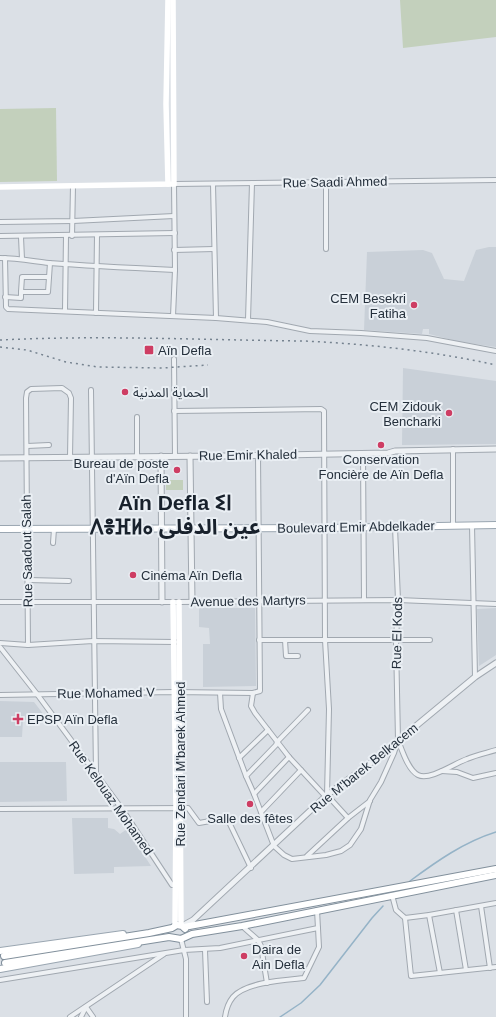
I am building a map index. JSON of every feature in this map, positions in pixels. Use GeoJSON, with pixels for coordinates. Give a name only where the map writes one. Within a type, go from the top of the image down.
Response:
{"type":"FeatureCollection","features":[{"type":"Feature","properties":{"kind":"main road"},"geometry":{"type":"LineString","coordinates":[[168,0],[166,104],[171,184]]}},
{"type":"Feature","properties":{"kind":"main road"},"geometry":{"type":"LineString","coordinates":[[171,184],[172,0]]}},
{"type":"Feature","properties":{"kind":"main road"},"geometry":{"type":"LineString","coordinates":[[0,187],[171,184]]}},
{"type":"Feature","properties":{"kind":"main road","name":"Boulevard Emir Abdelkader"},"geometry":{"type":"LineString","coordinates":[[0,529],[325,528],[364,526],[395,527],[496,525]]}},
{"type":"Feature","properties":{"kind":"main road"},"geometry":{"type":"LineString","coordinates":[[176,602],[179,926]]}},
{"type":"Feature","properties":{"kind":"main road"},"geometry":{"type":"LineString","coordinates":[[496,869],[179,926],[4,960],[179,938],[496,875]]}},
{"type":"Feature","properties":{"kind":"main road"},"geometry":{"type":"LineString","coordinates":[[179,926],[186,930],[179,938]]}},
{"type":"Feature","properties":{"kind":"main road"},"geometry":{"type":"LineString","coordinates":[[179,926],[171,932],[179,938]]}},
{"type":"Feature","properties":{"kind":"main road"},"geometry":{"type":"LineString","coordinates":[[0,951],[91,938],[149,933]]}},
{"type":"Feature","properties":{"kind":"main road"},"geometry":{"type":"LineString","coordinates":[[0,969],[122,948],[154,940]]}},
{"type":"Feature","properties":{"kind":"street","name":"Rue Saadi Ahmed"},"geometry":{"type":"LineString","coordinates":[[171,184],[496,180]]}},
{"type":"Feature","properties":{"kind":"street"},"geometry":{"type":"LineString","coordinates":[[326,182],[326,249]]}},
{"type":"Feature","properties":{"kind":"street"},"geometry":{"type":"LineString","coordinates":[[248,320],[252,183]]}},
{"type":"Feature","properties":{"kind":"street"},"geometry":{"type":"LineString","coordinates":[[171,184],[174,216],[175,270],[173,316]]}},
{"type":"Feature","properties":{"kind":"street"},"geometry":{"type":"LineString","coordinates":[[213,184],[216,318]]}},
{"type":"Feature","properties":{"kind":"street"},"geometry":{"type":"LineString","coordinates":[[72,236],[73,186]]}},
{"type":"Feature","properties":{"kind":"street"},"geometry":{"type":"LineString","coordinates":[[0,222],[73,221],[174,216]]}},
{"type":"Feature","properties":{"kind":"street"},"geometry":{"type":"LineString","coordinates":[[0,236],[21,237],[174,233]]}},
{"type":"Feature","properties":{"kind":"street"},"geometry":{"type":"LineString","coordinates":[[96,313],[97,235]]}},
{"type":"Feature","properties":{"kind":"street"},"geometry":{"type":"LineString","coordinates":[[64,312],[64,263],[66,236]]}},
{"type":"Feature","properties":{"kind":"street"},"geometry":{"type":"LineString","coordinates":[[21,237],[22,258]]}},
{"type":"Feature","properties":{"kind":"street"},"geometry":{"type":"LineString","coordinates":[[174,250],[214,249]]}},
{"type":"Feature","properties":{"kind":"street"},"geometry":{"type":"LineString","coordinates":[[175,270],[50,263],[22,258],[2,258],[6,307],[8,309],[248,320],[278,323],[310,330],[427,338],[496,351]]}},
{"type":"Feature","properties":{"kind":"street"},"geometry":{"type":"LineString","coordinates":[[21,292],[48,292],[50,263]]}},
{"type":"Feature","properties":{"kind":"street"},"geometry":{"type":"LineString","coordinates":[[5,297],[21,298],[22,276],[49,277]]}},
{"type":"Feature","properties":{"kind":"street"},"geometry":{"type":"LineString","coordinates":[[174,359],[175,456]]}},
{"type":"Feature","properties":{"kind":"street","name":"Rue Saadout Salah"},"geometry":{"type":"LineString","coordinates":[[28,645],[26,396],[32,389],[62,388],[67,391],[70,396],[70,457]]}},
{"type":"Feature","properties":{"kind":"street"},"geometry":{"type":"LineString","coordinates":[[91,390],[96,773]]}},
{"type":"Feature","properties":{"kind":"street"},"geometry":{"type":"LineString","coordinates":[[174,411],[321,409],[324,411],[325,640],[329,709],[327,796]]}},
{"type":"Feature","properties":{"kind":"street"},"geometry":{"type":"LineString","coordinates":[[137,457],[138,417]]}},
{"type":"Feature","properties":{"kind":"street"},"geometry":{"type":"LineString","coordinates":[[26,446],[49,445]]}},
{"type":"Feature","properties":{"kind":"street","name":"Rue Emir Khaled"},"geometry":{"type":"LineString","coordinates":[[0,458],[388,453],[395,451],[496,449]]}},
{"type":"Feature","properties":{"kind":"street"},"geometry":{"type":"LineString","coordinates":[[453,450],[453,525]]}},
{"type":"Feature","properties":{"kind":"street"},"geometry":{"type":"LineString","coordinates":[[363,453],[364,600]]}},
{"type":"Feature","properties":{"kind":"street"},"geometry":{"type":"LineString","coordinates":[[258,455],[260,600],[259,640],[430,640]]}},
{"type":"Feature","properties":{"kind":"street"},"geometry":{"type":"LineString","coordinates":[[161,456],[162,602]]}},
{"type":"Feature","properties":{"kind":"street"},"geometry":{"type":"LineString","coordinates":[[190,456],[192,602]]}},
{"type":"Feature","properties":{"kind":"street"},"geometry":{"type":"LineString","coordinates":[[472,525],[475,677]]}},
{"type":"Feature","properties":{"kind":"street","name":"Rue El Kods"},"geometry":{"type":"LineString","coordinates":[[395,527],[398,600],[396,641],[398,740]]}},
{"type":"Feature","properties":{"kind":"street"},"geometry":{"type":"LineString","coordinates":[[53,544],[54,529]]}},
{"type":"Feature","properties":{"kind":"street"},"geometry":{"type":"LineString","coordinates":[[28,580],[69,581]]}},
{"type":"Feature","properties":{"kind":"street","name":"Avenue des Martyrs"},"geometry":{"type":"LineString","coordinates":[[0,602],[398,600],[496,604]]}},
{"type":"Feature","properties":{"kind":"street","name":"Rue Mohamed V"},"geometry":{"type":"LineString","coordinates":[[0,695],[177,692],[252,693],[260,691],[259,640]]}},
{"type":"Feature","properties":{"kind":"street"},"geometry":{"type":"LineString","coordinates":[[285,640],[286,656],[298,656]]}},
{"type":"Feature","properties":{"kind":"street"},"geometry":{"type":"LineString","coordinates":[[0,643],[28,645],[94,641],[177,642]]}},
{"type":"Feature","properties":{"kind":"street","name":"Rue Kelouaz Mohamed"},"geometry":{"type":"LineString","coordinates":[[0,647],[96,773],[122,809],[172,885],[178,884]]}},
{"type":"Feature","properties":{"kind":"street","name":"Rue M'barek Belkacem"},"geometry":{"type":"LineString","coordinates":[[179,926],[193,920],[251,868],[327,796],[376,759],[475,677],[496,663]]}},
{"type":"Feature","properties":{"kind":"street"},"geometry":{"type":"LineString","coordinates":[[220,693],[222,709],[239,758],[274,846],[292,859],[307,856],[326,855],[341,851],[350,845],[361,829],[370,800],[381,782],[398,740]]}},
{"type":"Feature","properties":{"kind":"street"},"geometry":{"type":"LineString","coordinates":[[252,693],[251,706],[277,742],[301,770],[348,818]]}},
{"type":"Feature","properties":{"kind":"street"},"geometry":{"type":"LineString","coordinates":[[246,776],[276,746],[277,742],[308,710]]}},
{"type":"Feature","properties":{"kind":"street"},"geometry":{"type":"LineString","coordinates":[[239,758],[268,730]]}},
{"type":"Feature","properties":{"kind":"street"},"geometry":{"type":"LineString","coordinates":[[398,740],[411,768],[418,775],[426,776],[467,759],[496,750]]}},
{"type":"Feature","properties":{"kind":"street"},"geometry":{"type":"LineString","coordinates":[[254,794],[289,757]]}},
{"type":"Feature","properties":{"kind":"street"},"geometry":{"type":"LineString","coordinates":[[261,812],[301,770]]}},
{"type":"Feature","properties":{"kind":"street"},"geometry":{"type":"LineString","coordinates":[[441,771],[457,772],[473,778],[496,772]]}},
{"type":"Feature","properties":{"kind":"street"},"geometry":{"type":"LineString","coordinates":[[307,856],[370,800]]}},
{"type":"Feature","properties":{"kind":"street"},"geometry":{"type":"LineString","coordinates":[[0,809],[188,808],[199,823],[227,818],[251,868]]}},
{"type":"Feature","properties":{"kind":"street"},"geometry":{"type":"LineString","coordinates":[[392,895],[396,910],[405,918],[411,976],[496,967]]}},
{"type":"Feature","properties":{"kind":"street"},"geometry":{"type":"LineString","coordinates":[[405,918],[496,903]]}},
{"type":"Feature","properties":{"kind":"street"},"geometry":{"type":"LineString","coordinates":[[481,906],[490,968]]}},
{"type":"Feature","properties":{"kind":"street"},"geometry":{"type":"LineString","coordinates":[[225,1017],[233,996],[240,991],[267,983],[304,978],[319,947],[317,910]]}},
{"type":"Feature","properties":{"kind":"street"},"geometry":{"type":"LineString","coordinates":[[456,910],[466,970]]}},
{"type":"Feature","properties":{"kind":"street"},"geometry":{"type":"LineString","coordinates":[[429,915],[440,973]]}},
{"type":"Feature","properties":{"kind":"street"},"geometry":{"type":"LineString","coordinates":[[242,926],[258,940],[261,946],[267,983]]}},
{"type":"Feature","properties":{"kind":"street"},"geometry":{"type":"LineString","coordinates":[[0,980],[184,950],[220,948],[318,928]]}},
{"type":"Feature","properties":{"kind":"street"},"geometry":{"type":"LineString","coordinates":[[179,938],[186,959],[186,1017]]}},
{"type":"Feature","properties":{"kind":"street"},"geometry":{"type":"LineString","coordinates":[[205,950],[207,1002]]}},
{"type":"Feature","properties":{"kind":"street"},"geometry":{"type":"LineString","coordinates":[[70,1017],[165,953]]}},
{"type":"Feature","properties":{"kind":"street"},"geometry":{"type":"LineString","coordinates":[[82,1017],[86,1007]]}},
{"type":"Feature","properties":{"kind":"street"},"geometry":{"type":"LineString","coordinates":[[86,1007],[93,1017]]}},
{"type":"Feature","properties":{"kind":"shaded area","name":"CEM Besekri Fatiha"},"geometry":{"type":"Polygon","coordinates":[[[496,247],[496,347],[460,342],[429,334],[429,329],[423,329],[422,334],[364,330],[367,252],[423,250],[432,253],[444,279],[464,281],[476,250],[496,247]]]}},
{"type":"Feature","properties":{"kind":"shaded area","name":"CEM Zidouk Bencharki"},"geometry":{"type":"Polygon","coordinates":[[[403,368],[496,381],[496,444],[402,445],[403,368]]]}},
{"type":"Feature","properties":{"kind":"shaded area"},"geometry":{"type":"Polygon","coordinates":[[[199,608],[255,608],[256,686],[203,687],[203,644],[210,644],[209,628],[199,627],[199,608]]]}},
{"type":"Feature","properties":{"kind":"shaded area"},"geometry":{"type":"Polygon","coordinates":[[[496,608],[496,655],[479,666],[477,609],[496,608]]]}},
{"type":"Feature","properties":{"kind":"shaded area","name":"EPSP Aïn Defla"},"geometry":{"type":"Polygon","coordinates":[[[0,701],[34,702],[47,719],[23,720],[22,737],[0,737],[0,701]]]}},
{"type":"Feature","properties":{"kind":"shaded area"},"geometry":{"type":"Polygon","coordinates":[[[0,762],[66,762],[67,801],[0,802],[0,762]]]}},
{"type":"Feature","properties":{"kind":"shaded area"},"geometry":{"type":"Polygon","coordinates":[[[72,818],[108,818],[108,828],[114,829],[120,834],[127,829],[151,866],[114,867],[114,873],[74,874],[72,818]]]}},
{"type":"Feature","properties":{"kind":"green space"},"geometry":{"type":"Polygon","coordinates":[[[400,0],[496,0],[496,37],[403,48],[400,0]]]}},
{"type":"Feature","properties":{"kind":"green space"},"geometry":{"type":"Polygon","coordinates":[[[56,108],[57,181],[0,182],[0,109],[56,108]]]}},
{"type":"Feature","properties":{"kind":"green space"},"geometry":{"type":"Polygon","coordinates":[[[166,480],[183,480],[183,490],[166,490],[166,480]]]}},
{"type":"Feature","properties":{"kind":"waterway"},"geometry":{"type":"LineString","coordinates":[[410,881],[441,859],[462,847],[496,832]]}},
{"type":"Feature","properties":{"kind":"waterway"},"geometry":{"type":"LineString","coordinates":[[280,1017],[301,1003],[320,985],[383,906]]}},
{"type":"Feature","properties":{"kind":"railway"},"geometry":{"type":"LineString","coordinates":[[0,340],[114,338],[304,341],[400,349],[496,365]]}},
{"type":"Feature","properties":{"kind":"railway"},"geometry":{"type":"LineString","coordinates":[[0,347],[27,350],[66,362],[98,367],[162,368],[208,365]]}},
{"type":"Feature","properties":{"kind":"place","name":"CEM Besekri Fatiha"},"geometry":{"type":"Point","coordinates":[414,305]}},
{"type":"Feature","properties":{"kind":"place","name":"Aïn Defla"},"geometry":{"type":"Point","coordinates":[149,350]}},
{"type":"Feature","properties":{"kind":"place","name":"الحماية المدنية"},"geometry":{"type":"Point","coordinates":[125,392]}},
{"type":"Feature","properties":{"kind":"place","name":"CEM Zidouk Bencharki"},"geometry":{"type":"Point","coordinates":[449,413]}},
{"type":"Feature","properties":{"kind":"place","name":"Conservation Foncière de Aïn Defla"},"geometry":{"type":"Point","coordinates":[381,445]}},
{"type":"Feature","properties":{"kind":"place","name":"Bureau de poste d'Aïn Defla"},"geometry":{"type":"Point","coordinates":[177,470]}},
{"type":"Feature","properties":{"kind":"place","name":"Cinéma Aïn Defla"},"geometry":{"type":"Point","coordinates":[133,575]}},
{"type":"Feature","properties":{"kind":"place","name":"EPSP Aïn Defla"},"geometry":{"type":"Point","coordinates":[18,719]}},
{"type":"Feature","properties":{"kind":"place","name":"Salle des fêtes"},"geometry":{"type":"Point","coordinates":[250,804]}},
{"type":"Feature","properties":{"kind":"place","name":"Daira de Ain Defla"},"geometry":{"type":"Point","coordinates":[244,956]}},
{"type":"Feature","properties":{"kind":"district","name":"Aïn Defla ⵉⵏ ⴷⴻⴼⵍⴰ عين الدفلى"},"geometry":{"type":"Point","coordinates":[175,514]}}]}
